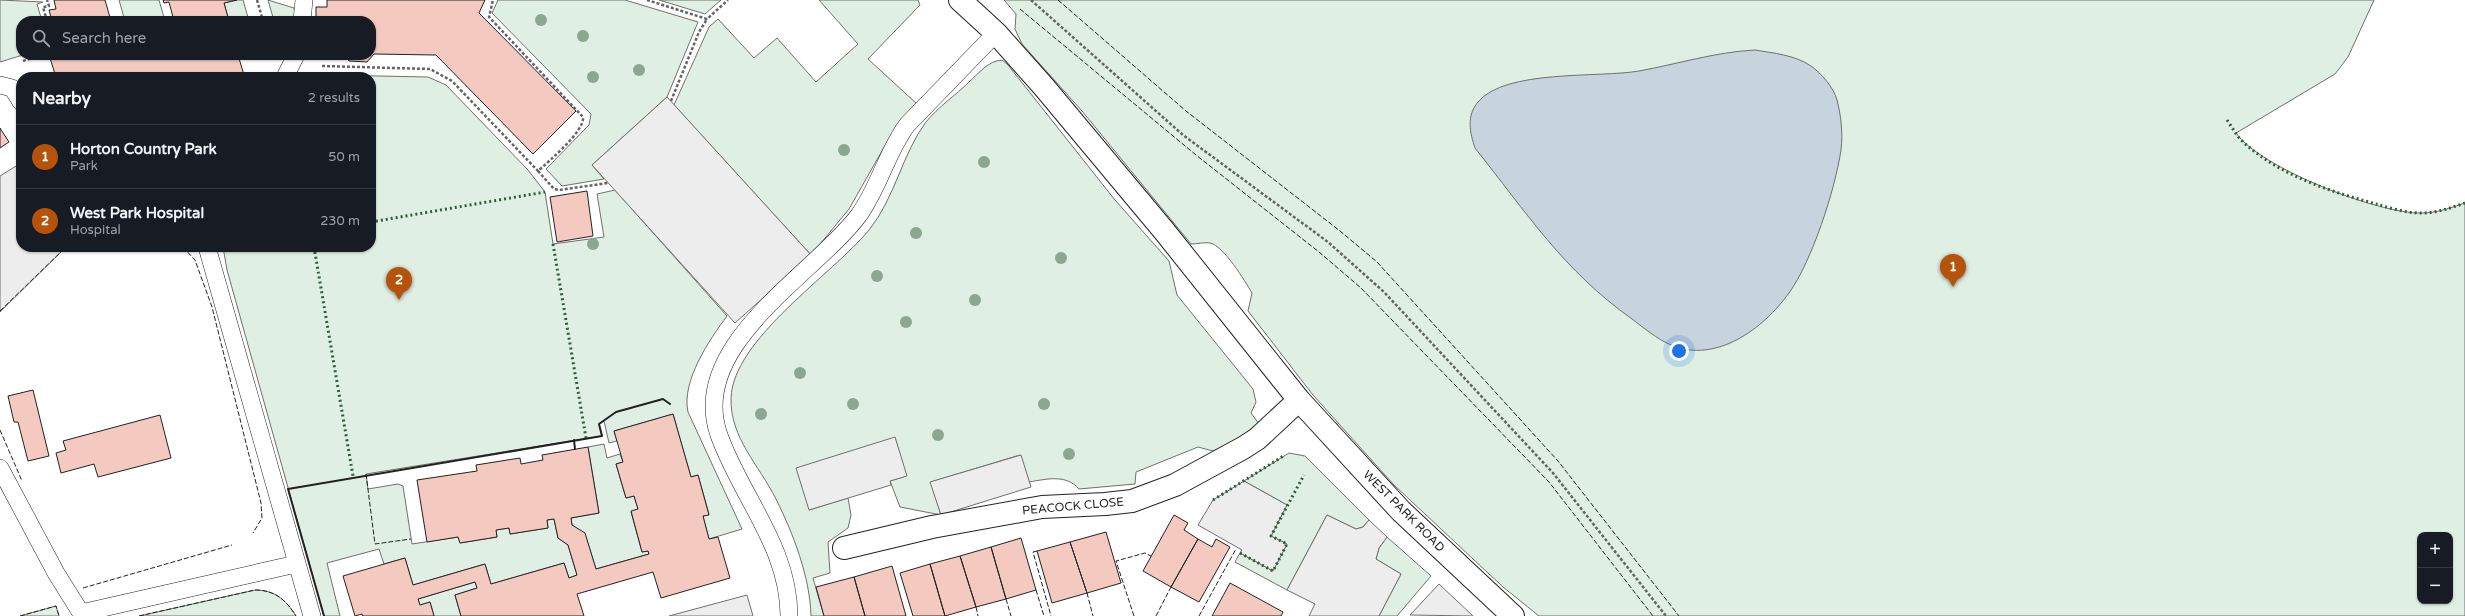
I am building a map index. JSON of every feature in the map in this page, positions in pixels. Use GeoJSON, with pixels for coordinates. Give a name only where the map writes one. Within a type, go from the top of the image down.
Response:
{"type":"FeatureCollection","features":[{"type":"Feature","properties":{"kind":"street","name":"WEST PARK ROAD"},"geometry":{"type":"LineString","coordinates":[[960,0],[996,32],[1165,232],[1299,400],[1401,511],[1513,616]]}},
{"type":"Feature","properties":{"kind":"street","name":"PEACOCK CLOSE"},"geometry":{"type":"LineString","coordinates":[[844,548],[932,526],[1042,507],[1132,501],[1175,485],[1243,448],[1262,435],[1299,400]]}},
{"type":"Feature","properties":{"kind":"lane"},"geometry":{"type":"LineString","coordinates":[[302,16],[304,0]]}},
{"type":"Feature","properties":{"kind":"lane"},"geometry":{"type":"LineString","coordinates":[[789,616],[787,592],[779,559],[764,525],[723,445],[716,425],[714,394],[720,372],[737,341],[751,324],[837,240],[858,216],[871,197],[897,141],[908,125],[996,32]]}},
{"type":"Feature","properties":{"kind":"lane"},"geometry":{"type":"LineString","coordinates":[[0,85],[12,88],[16,94]]}},
{"type":"Feature","properties":{"kind":"lane"},"geometry":{"type":"LineString","coordinates":[[208,252],[312,616]]}},
{"type":"Feature","properties":{"kind":"lane"},"geometry":{"type":"LineString","coordinates":[[0,468],[56,573],[75,615],[296,564]]}},
{"type":"Feature","properties":{"kind":"path"},"geometry":{"type":"LineString","coordinates":[[46,16],[43,7],[49,6],[47,0]]}},
{"type":"Feature","properties":{"kind":"path"},"geometry":{"type":"LineString","coordinates":[[257,0],[262,16]]}},
{"type":"Feature","properties":{"kind":"path"},"geometry":{"type":"LineString","coordinates":[[492,0],[489,17],[583,116],[583,122],[577,132],[538,171]]}},
{"type":"Feature","properties":{"kind":"path"},"geometry":{"type":"LineString","coordinates":[[647,0],[707,19]]}},
{"type":"Feature","properties":{"kind":"path"},"geometry":{"type":"LineString","coordinates":[[671,101],[699,32],[707,19],[728,0]]}},
{"type":"Feature","properties":{"kind":"path"},"geometry":{"type":"LineString","coordinates":[[1031,0],[1183,135],[1328,242],[1384,292],[1553,474],[1666,616]]}},
{"type":"Feature","properties":{"kind":"path"},"geometry":{"type":"LineString","coordinates":[[291,65],[435,70],[452,80],[554,189],[559,190],[608,183]]}},
{"type":"Feature","properties":{"kind":"green space"},"geometry":{"type":"Polygon","coordinates":[[[0,0],[43,2],[37,4],[41,16],[16,16],[16,57],[0,62],[0,0]]]}},
{"type":"Feature","properties":{"kind":"green space"},"geometry":{"type":"Polygon","coordinates":[[[119,0],[159,0],[164,16],[124,16],[119,0]]]}},
{"type":"Feature","properties":{"kind":"green space"},"geometry":{"type":"Polygon","coordinates":[[[243,0],[248,16],[228,16],[224,3],[243,0]]]}},
{"type":"Feature","properties":{"kind":"green space"},"geometry":{"type":"Polygon","coordinates":[[[268,0],[294,8],[295,16],[273,16],[268,0]]]}},
{"type":"Feature","properties":{"kind":"green space"},"geometry":{"type":"Polygon","coordinates":[[[498,0],[625,0],[698,22],[667,97],[592,165],[604,179],[562,186],[546,169],[589,125],[591,114],[492,13],[498,0]]]}},
{"type":"Feature","properties":{"kind":"green space"},"geometry":{"type":"Polygon","coordinates":[[[659,0],[721,0],[705,14],[659,0]]]}},
{"type":"Feature","properties":{"kind":"green space"},"geometry":{"type":"Polygon","coordinates":[[[819,0],[918,0],[920,5],[868,59],[917,104],[887,142],[849,209],[811,255],[674,105],[709,27],[718,19],[754,58],[777,38],[816,82],[858,44],[819,0]]]}},
{"type":"Feature","properties":{"kind":"green space"},"geometry":{"type":"Polygon","coordinates":[[[1004,0],[2374,0],[2348,57],[2335,74],[2236,133],[2249,147],[2294,174],[2350,197],[2378,206],[2402,211],[2427,213],[2465,203],[2465,616],[1539,616],[1503,587],[1394,485],[1313,395],[1248,311],[1252,293],[1233,264],[1215,245],[1210,243],[1191,244],[1082,111],[1022,44],[1015,29],[1016,14],[1004,0]]]}},
{"type":"Feature","properties":{"kind":"green space"},"geometry":{"type":"Polygon","coordinates":[[[1002,60],[1008,65],[1115,200],[1169,261],[1177,295],[1253,389],[1256,402],[1251,413],[1259,424],[1230,444],[1213,451],[1198,447],[1136,472],[1135,484],[1079,489],[1074,484],[1062,479],[1029,482],[1020,455],[931,482],[941,515],[900,507],[890,481],[906,476],[895,438],[809,510],[848,498],[851,515],[848,528],[828,542],[830,573],[813,578],[824,616],[811,616],[808,586],[800,556],[788,526],[776,499],[740,439],[735,426],[731,398],[736,376],[748,353],[766,331],[787,308],[853,247],[869,230],[886,204],[911,148],[926,122],[936,111],[984,68],[992,63],[1002,60]]]}},
{"type":"Feature","properties":{"kind":"green space"},"geometry":{"type":"Polygon","coordinates":[[[376,76],[428,77],[446,85],[528,170],[545,192],[553,244],[604,237],[597,194],[615,190],[727,316],[698,361],[689,387],[687,400],[688,412],[742,529],[709,539],[703,516],[709,514],[698,475],[691,477],[673,414],[614,431],[617,441],[609,443],[604,421],[599,424],[602,436],[366,474],[368,489],[398,484],[403,486],[412,544],[458,537],[460,543],[497,537],[496,530],[509,528],[510,534],[548,528],[547,520],[554,519],[558,538],[568,545],[577,575],[569,578],[564,563],[491,584],[485,564],[413,585],[405,558],[384,564],[379,549],[327,563],[340,616],[324,616],[227,270],[224,252],[376,252],[376,76]]]}},
{"type":"Feature","properties":{"kind":"green space"},"geometry":{"type":"Polygon","coordinates":[[[604,444],[607,458],[620,454],[623,462],[616,464],[626,498],[634,496],[638,509],[631,512],[642,552],[648,551],[649,554],[596,569],[585,534],[572,525],[571,518],[599,513],[588,447],[604,444]]]}},
{"type":"Feature","properties":{"kind":"green space"},"geometry":{"type":"Polygon","coordinates":[[[1289,453],[1305,456],[1369,520],[1363,527],[1356,529],[1327,515],[1287,590],[1235,562],[1240,553],[1273,571],[1287,544],[1271,536],[1287,505],[1244,481],[1289,453]]]}},
{"type":"Feature","properties":{"kind":"green space"},"geometry":{"type":"Polygon","coordinates":[[[1387,537],[1431,576],[1397,616],[1379,616],[1401,574],[1376,559],[1379,548],[1387,537]]]}},
{"type":"Feature","properties":{"kind":"green space"},"geometry":{"type":"Polygon","coordinates":[[[475,582],[477,588],[455,595],[461,616],[434,616],[430,602],[420,605],[418,599],[475,582]]]}},
{"type":"Feature","properties":{"kind":"green space"},"geometry":{"type":"Polygon","coordinates":[[[255,590],[262,590],[279,597],[288,605],[296,616],[139,616],[255,590]]]}},
{"type":"Feature","properties":{"kind":"green space"},"geometry":{"type":"Polygon","coordinates":[[[56,606],[59,616],[20,616],[56,606]]]}},
{"type":"Feature","properties":{"kind":"shaded area"},"geometry":{"type":"Polygon","coordinates":[[[1755,50],[1784,55],[1805,62],[1819,73],[1830,86],[1837,100],[1840,112],[1842,138],[1834,185],[1806,263],[1789,293],[1778,306],[1766,319],[1737,340],[1705,350],[1688,350],[1671,345],[1651,333],[1608,300],[1566,261],[1529,218],[1475,148],[1470,119],[1474,107],[1478,102],[1491,91],[1509,84],[1554,77],[1639,71],[1725,53],[1755,50]]]}},
{"type":"Feature","properties":{"kind":"shaded area"},"geometry":{"type":"Polygon","coordinates":[[[667,97],[811,255],[735,323],[592,165],[667,97]]]}},
{"type":"Feature","properties":{"kind":"shaded area"},"geometry":{"type":"Polygon","coordinates":[[[16,166],[16,252],[61,252],[0,312],[0,176],[16,166]]]}},
{"type":"Feature","properties":{"kind":"shaded area"},"geometry":{"type":"Polygon","coordinates":[[[895,437],[907,476],[890,481],[891,485],[809,510],[796,468],[895,437]]]}},
{"type":"Feature","properties":{"kind":"shaded area"},"geometry":{"type":"Polygon","coordinates":[[[1021,455],[1031,487],[941,515],[930,482],[1021,455]]]}},
{"type":"Feature","properties":{"kind":"shaded area"},"geometry":{"type":"Polygon","coordinates":[[[1244,481],[1287,505],[1271,536],[1287,544],[1273,571],[1240,553],[1242,550],[1198,525],[1213,500],[1244,481]]]}},
{"type":"Feature","properties":{"kind":"shaded area"},"geometry":{"type":"Polygon","coordinates":[[[1327,515],[1356,529],[1363,527],[1369,520],[1387,537],[1379,548],[1376,559],[1401,574],[1379,616],[1309,616],[1315,604],[1287,590],[1327,515]]]}},
{"type":"Feature","properties":{"kind":"shaded area"},"geometry":{"type":"Polygon","coordinates":[[[1439,584],[1473,616],[1410,615],[1439,584]]]}},
{"type":"Feature","properties":{"kind":"shaded area"},"geometry":{"type":"Polygon","coordinates":[[[747,595],[753,616],[669,616],[747,595]]]}},
{"type":"Feature","properties":{"kind":"building"},"geometry":{"type":"Polygon","coordinates":[[[54,0],[105,0],[110,16],[51,16],[49,10],[56,9],[54,0]]]}},
{"type":"Feature","properties":{"kind":"building"},"geometry":{"type":"Polygon","coordinates":[[[163,0],[237,0],[224,3],[228,16],[173,16],[169,2],[164,3],[163,0]]]}},
{"type":"Feature","properties":{"kind":"building"},"geometry":{"type":"Polygon","coordinates":[[[327,0],[485,0],[479,13],[576,111],[533,154],[436,55],[376,54],[376,16],[316,16],[316,7],[327,7],[327,0]]]}},
{"type":"Feature","properties":{"kind":"building"},"geometry":{"type":"Polygon","coordinates":[[[51,60],[240,60],[243,72],[54,72],[51,60]]]}},
{"type":"Feature","properties":{"kind":"building"},"geometry":{"type":"Polygon","coordinates":[[[348,60],[369,60],[367,62],[348,60]]]}},
{"type":"Feature","properties":{"kind":"building"},"geometry":{"type":"Polygon","coordinates":[[[0,128],[9,142],[0,148],[0,128]]]}},
{"type":"Feature","properties":{"kind":"building"},"geometry":{"type":"Polygon","coordinates":[[[587,191],[593,236],[557,242],[550,197],[587,191]]]}},
{"type":"Feature","properties":{"kind":"building"},"geometry":{"type":"Polygon","coordinates":[[[33,390],[49,456],[28,461],[18,422],[14,422],[8,396],[33,390]]]}},
{"type":"Feature","properties":{"kind":"building"},"geometry":{"type":"Polygon","coordinates":[[[673,414],[691,477],[698,475],[709,515],[703,516],[709,539],[718,537],[730,578],[661,598],[653,572],[577,594],[584,616],[461,616],[455,595],[477,588],[475,582],[418,599],[420,605],[430,602],[434,616],[363,616],[362,614],[355,616],[343,576],[405,558],[413,585],[485,564],[491,584],[564,563],[569,578],[577,575],[568,545],[558,538],[554,519],[547,520],[548,528],[510,534],[509,528],[496,530],[497,537],[460,543],[458,537],[427,542],[417,480],[477,471],[476,465],[520,458],[521,464],[543,460],[542,455],[588,447],[599,513],[571,518],[572,525],[585,533],[596,569],[649,554],[648,551],[642,552],[631,511],[638,509],[634,496],[626,498],[616,464],[623,462],[614,431],[673,414]]]}},
{"type":"Feature","properties":{"kind":"building"},"geometry":{"type":"Polygon","coordinates":[[[160,415],[171,458],[98,477],[94,464],[61,473],[56,453],[66,450],[63,441],[160,415]]]}},
{"type":"Feature","properties":{"kind":"building"},"geometry":{"type":"Polygon","coordinates":[[[1174,515],[1188,523],[1184,530],[1198,539],[1171,587],[1143,571],[1174,515]]]}},
{"type":"Feature","properties":{"kind":"building"},"geometry":{"type":"Polygon","coordinates":[[[1106,532],[1121,583],[1087,593],[1070,542],[1106,532]]]}},
{"type":"Feature","properties":{"kind":"building"},"geometry":{"type":"Polygon","coordinates":[[[1021,538],[1036,590],[1006,599],[991,547],[1021,538]]]}},
{"type":"Feature","properties":{"kind":"building"},"geometry":{"type":"Polygon","coordinates":[[[1198,539],[1212,547],[1216,539],[1230,547],[1199,602],[1171,587],[1198,539]]]}},
{"type":"Feature","properties":{"kind":"building"},"geometry":{"type":"Polygon","coordinates":[[[1070,542],[1087,593],[1052,603],[1037,551],[1070,542]]]}},
{"type":"Feature","properties":{"kind":"building"},"geometry":{"type":"Polygon","coordinates":[[[991,547],[1006,599],[976,607],[960,556],[991,547]]]}},
{"type":"Feature","properties":{"kind":"building"},"geometry":{"type":"Polygon","coordinates":[[[960,556],[976,607],[945,616],[930,564],[960,556]]]}},
{"type":"Feature","properties":{"kind":"building"},"geometry":{"type":"Polygon","coordinates":[[[930,564],[945,616],[913,616],[900,573],[930,564]]]}},
{"type":"Feature","properties":{"kind":"building"},"geometry":{"type":"Polygon","coordinates":[[[892,566],[906,616],[865,616],[854,577],[892,566]]]}},
{"type":"Feature","properties":{"kind":"building"},"geometry":{"type":"Polygon","coordinates":[[[854,577],[865,616],[824,616],[816,587],[854,577]]]}},
{"type":"Feature","properties":{"kind":"building"},"geometry":{"type":"Polygon","coordinates":[[[1230,583],[1283,612],[1281,616],[1212,616],[1230,583]]]}},
{"type":"Feature","properties":{"kind":"hedge"},"geometry":{"type":"LineString","coordinates":[[2227,120],[2239,138],[2255,152],[2288,172],[2322,187],[2392,209],[2410,212],[2433,212],[2465,203]]}},
{"type":"Feature","properties":{"kind":"hedge"},"geometry":{"type":"LineString","coordinates":[[376,221],[545,192]]}},
{"type":"Feature","properties":{"kind":"hedge"},"geometry":{"type":"LineString","coordinates":[[553,244],[586,438]]}},
{"type":"Feature","properties":{"kind":"hedge"},"geometry":{"type":"LineString","coordinates":[[315,252],[353,476]]}},
{"type":"Feature","properties":{"kind":"hedge"},"geometry":{"type":"LineString","coordinates":[[1213,500],[1285,455]]}},
{"type":"Feature","properties":{"kind":"hedge"},"geometry":{"type":"LineString","coordinates":[[1240,553],[1273,571],[1287,544],[1271,536],[1304,475]]}},
{"type":"Feature","properties":{"kind":"fence"},"geometry":{"type":"LineString","coordinates":[[1058,0],[1186,111],[1340,231],[1377,262],[1558,461],[1679,616]]}},
{"type":"Feature","properties":{"kind":"fence"},"geometry":{"type":"LineString","coordinates":[[1020,9],[1196,155],[1319,252],[1361,288],[1549,482],[1653,616]]}},
{"type":"Feature","properties":{"kind":"fence"},"geometry":{"type":"LineString","coordinates":[[0,311],[61,252]]}},
{"type":"Feature","properties":{"kind":"fence"},"geometry":{"type":"LineString","coordinates":[[188,252],[195,260],[212,307],[261,503],[262,518],[253,533]]}},
{"type":"Feature","properties":{"kind":"fence"},"geometry":{"type":"LineString","coordinates":[[0,430],[22,481]]}},
{"type":"Feature","properties":{"kind":"fence"},"geometry":{"type":"LineString","coordinates":[[366,474],[375,544],[411,539]]}},
{"type":"Feature","properties":{"kind":"fence"},"geometry":{"type":"LineString","coordinates":[[83,588],[232,545]]}},
{"type":"Feature","properties":{"kind":"fence"},"geometry":{"type":"LineString","coordinates":[[1199,616],[1236,549]]}},
{"type":"Feature","properties":{"kind":"fence"},"geometry":{"type":"LineString","coordinates":[[1037,551],[1033,552],[1051,616]]}},
{"type":"Feature","properties":{"kind":"fence"},"geometry":{"type":"LineString","coordinates":[[1134,616],[1116,561],[1145,553],[1151,556]]}},
{"type":"Feature","properties":{"kind":"fence"},"geometry":{"type":"LineString","coordinates":[[1156,616],[1171,587]]}},
{"type":"Feature","properties":{"kind":"fence"},"geometry":{"type":"LineString","coordinates":[[139,616],[255,590],[262,590],[279,597],[288,605],[296,616]]}},
{"type":"Feature","properties":{"kind":"fence"},"geometry":{"type":"LineString","coordinates":[[1036,590],[1044,616]]}},
{"type":"Feature","properties":{"kind":"fence"},"geometry":{"type":"LineString","coordinates":[[1087,593],[1093,616]]}},
{"type":"Feature","properties":{"kind":"fence"},"geometry":{"type":"LineString","coordinates":[[1006,599],[1011,616]]}},
{"type":"Feature","properties":{"kind":"fence"},"geometry":{"type":"LineString","coordinates":[[20,616],[56,606],[59,616]]}},
{"type":"Feature","properties":{"kind":"fence"},"geometry":{"type":"LineString","coordinates":[[976,607],[978,616]]}},
{"type":"Feature","properties":{"kind":"wall"},"geometry":{"type":"LineString","coordinates":[[324,616],[288,489],[602,436],[599,424],[616,412],[663,399],[670,404]]}},
{"type":"Feature","properties":{"kind":"wall"},"geometry":{"type":"LineString","coordinates":[[574,440],[575,449]]}},
{"type":"Feature","properties":{"kind":"place","name":"Horton Country Park"},"geometry":{"type":"Point","coordinates":[1953,287]}},
{"type":"Feature","properties":{"kind":"place","name":"West Park Hospital"},"geometry":{"type":"Point","coordinates":[399,300]}}]}
